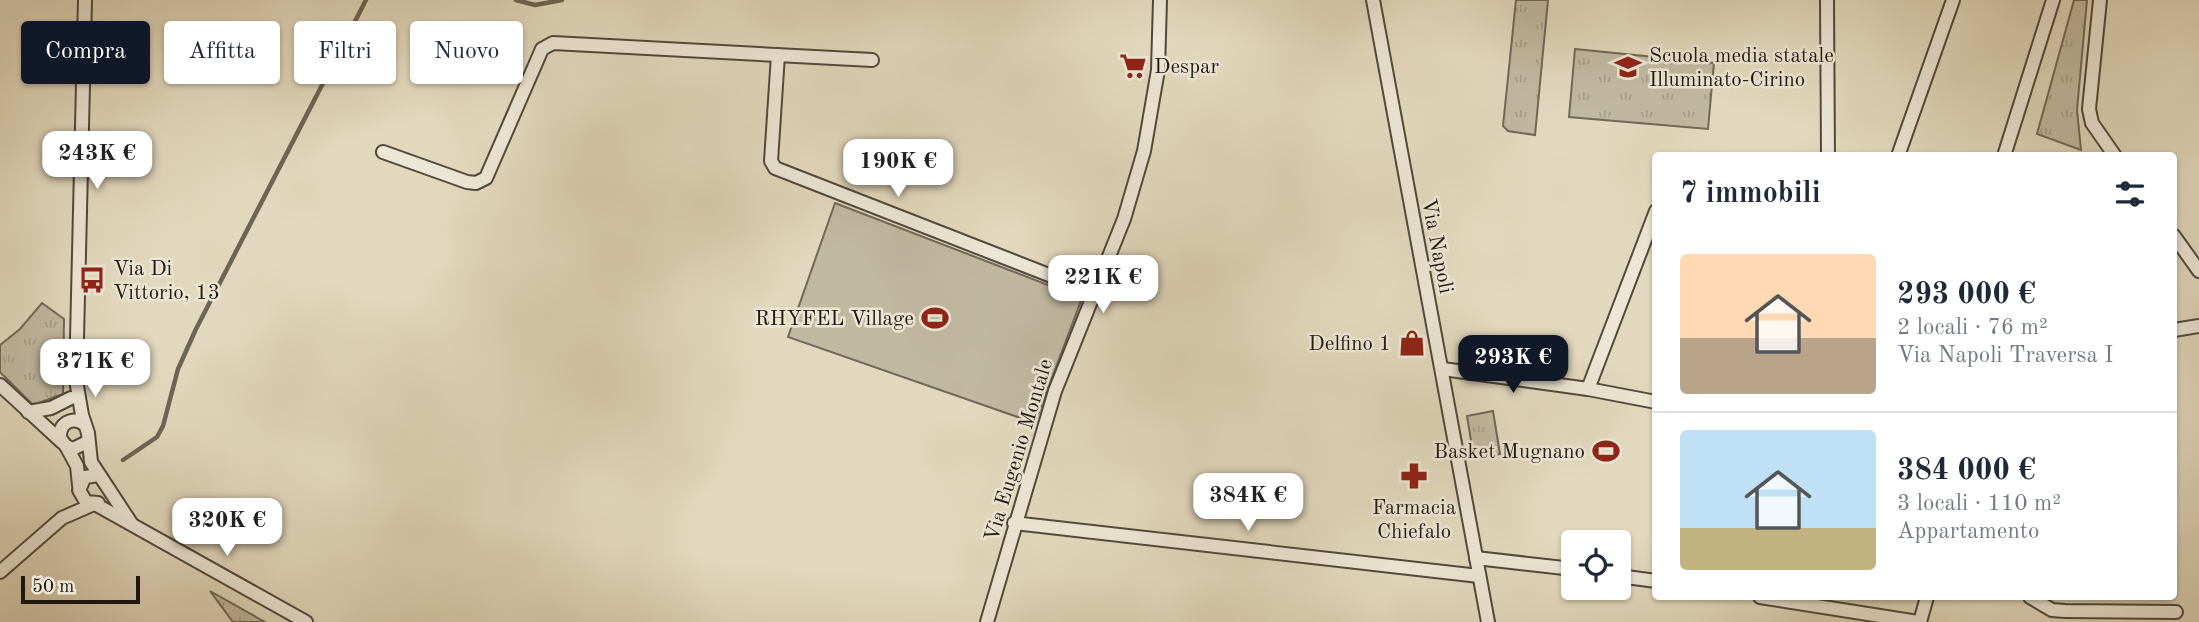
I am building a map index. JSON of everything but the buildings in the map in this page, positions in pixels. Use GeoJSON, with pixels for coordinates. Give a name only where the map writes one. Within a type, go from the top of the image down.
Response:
{"type":"FeatureCollection","features":[{"type":"Feature","properties":{"kind":"street"},"geometry":{"type":"LineString","coordinates":[[85,0],[76,380],[88,433],[91,462],[106,481],[108,490],[131,523]]}},
{"type":"Feature","properties":{"kind":"street","name":"Via Eugenio Montale"},"geometry":{"type":"LineString","coordinates":[[987,622],[1055,391],[1124,219],[1144,152],[1158,71],[1160,0]]}},
{"type":"Feature","properties":{"kind":"street","name":"Via Napoli"},"geometry":{"type":"LineString","coordinates":[[1373,0],[1488,622]]}},
{"type":"Feature","properties":{"kind":"street"},"geometry":{"type":"LineString","coordinates":[[1828,0],[1828,152]]}},
{"type":"Feature","properties":{"kind":"street"},"geometry":{"type":"LineString","coordinates":[[1899,152],[1953,0]]}},
{"type":"Feature","properties":{"kind":"street"},"geometry":{"type":"LineString","coordinates":[[2005,152],[2053,0]]}},
{"type":"Feature","properties":{"kind":"street"},"geometry":{"type":"LineString","coordinates":[[2100,0],[2089,109],[2092,123],[2112,152]]}},
{"type":"Feature","properties":{"kind":"street"},"geometry":{"type":"LineString","coordinates":[[383,152],[467,182],[480,182],[486,178],[546,44],[872,60]]}},
{"type":"Feature","properties":{"kind":"street"},"geometry":{"type":"LineString","coordinates":[[778,55],[771,161],[775,168],[1095,293]]}},
{"type":"Feature","properties":{"kind":"street"},"geometry":{"type":"LineString","coordinates":[[1588,389],[1652,221]]}},
{"type":"Feature","properties":{"kind":"street"},"geometry":{"type":"LineString","coordinates":[[2177,240],[2199,271]]}},
{"type":"Feature","properties":{"kind":"street"},"geometry":{"type":"LineString","coordinates":[[2177,330],[2199,326]]}},
{"type":"Feature","properties":{"kind":"street"},"geometry":{"type":"LineString","coordinates":[[1443,369],[1588,389],[1652,401]]}},
{"type":"Feature","properties":{"kind":"street"},"geometry":{"type":"LineString","coordinates":[[76,380],[65,423],[60,432],[77,466],[83,500],[131,523],[306,622]]}},
{"type":"Feature","properties":{"kind":"street"},"geometry":{"type":"LineString","coordinates":[[0,385],[64,444],[78,448],[87,442]]}},
{"type":"Feature","properties":{"kind":"street"},"geometry":{"type":"LineString","coordinates":[[31,414],[71,398]]}},
{"type":"Feature","properties":{"kind":"street"},"geometry":{"type":"LineString","coordinates":[[31,414],[65,423],[77,420],[84,424]]}},
{"type":"Feature","properties":{"kind":"street"},"geometry":{"type":"LineString","coordinates":[[62,518],[79,488],[90,475],[99,475]]}},
{"type":"Feature","properties":{"kind":"street"},"geometry":{"type":"LineString","coordinates":[[0,572],[62,518],[104,499],[108,490]]}},
{"type":"Feature","properties":{"kind":"street"},"geometry":{"type":"LineString","coordinates":[[1014,523],[1479,576]]}},
{"type":"Feature","properties":{"kind":"street"},"geometry":{"type":"LineString","coordinates":[[1476,558],[1561,568]]}},
{"type":"Feature","properties":{"kind":"street"},"geometry":{"type":"LineString","coordinates":[[1631,578],[1652,581]]}},
{"type":"Feature","properties":{"kind":"street"},"geometry":{"type":"LineString","coordinates":[[1779,600],[1919,622],[1926,600]]}},
{"type":"Feature","properties":{"kind":"street"},"geometry":{"type":"LineString","coordinates":[[2035,600],[2052,610],[2176,612]]}},
{"type":"Feature","properties":{"kind":"green space"},"geometry":{"type":"Polygon","coordinates":[[[1516,0],[1548,0],[1535,135],[1508,131],[1503,126],[1516,0]]]}},
{"type":"Feature","properties":{"kind":"green space"},"geometry":{"type":"Polygon","coordinates":[[[2074,0],[2087,0],[2077,110],[2081,150],[2037,134],[2074,0]]]}},
{"type":"Feature","properties":{"kind":"green space"},"geometry":{"type":"Polygon","coordinates":[[[1575,49],[1714,63],[1708,129],[1569,117],[1575,49]]]}},
{"type":"Feature","properties":{"kind":"green space","name":"RHYFEL Village"},"geometry":{"type":"Polygon","coordinates":[[[835,203],[1082,298],[1035,423],[788,337],[835,203]]]}},
{"type":"Feature","properties":{"kind":"green space"},"geometry":{"type":"Polygon","coordinates":[[[42,303],[64,319],[63,394],[33,405],[0,372],[0,345],[20,329],[42,303]]]}},
{"type":"Feature","properties":{"kind":"green space"},"geometry":{"type":"Polygon","coordinates":[[[1493,411],[1500,454],[1474,459],[1467,416],[1493,411]]]}},
{"type":"Feature","properties":{"kind":"green space"},"geometry":{"type":"Polygon","coordinates":[[[210,591],[265,622],[233,622],[210,591]]]}},
{"type":"Feature","properties":{"kind":"waterway"},"geometry":{"type":"LineString","coordinates":[[123,460],[157,437],[163,426],[178,369],[196,329],[366,0]]}},
{"type":"Feature","properties":{"kind":"waterway"},"geometry":{"type":"LineString","coordinates":[[516,0],[535,5],[562,0]]}},
{"type":"Feature","properties":{"kind":"place","name":"Despar"},"geometry":{"type":"Point","coordinates":[1133,66]}},
{"type":"Feature","properties":{"kind":"place","name":"Scuola media statale Illuminato-Cirino"},"geometry":{"type":"Point","coordinates":[1628,67]}},
{"type":"Feature","properties":{"kind":"place","name":"Via Di Vittorio, 13"},"geometry":{"type":"Point","coordinates":[92,280]}},
{"type":"Feature","properties":{"kind":"place","name":"RHYFEL Village"},"geometry":{"type":"Point","coordinates":[935,318]}},
{"type":"Feature","properties":{"kind":"place","name":"Delfino 1"},"geometry":{"type":"Point","coordinates":[1412,343]}},
{"type":"Feature","properties":{"kind":"place","name":"Basket Mugnano"},"geometry":{"type":"Point","coordinates":[1606,451]}},
{"type":"Feature","properties":{"kind":"place","name":"Farmacia Chiefalo"},"geometry":{"type":"Point","coordinates":[1414,476]}}]}
